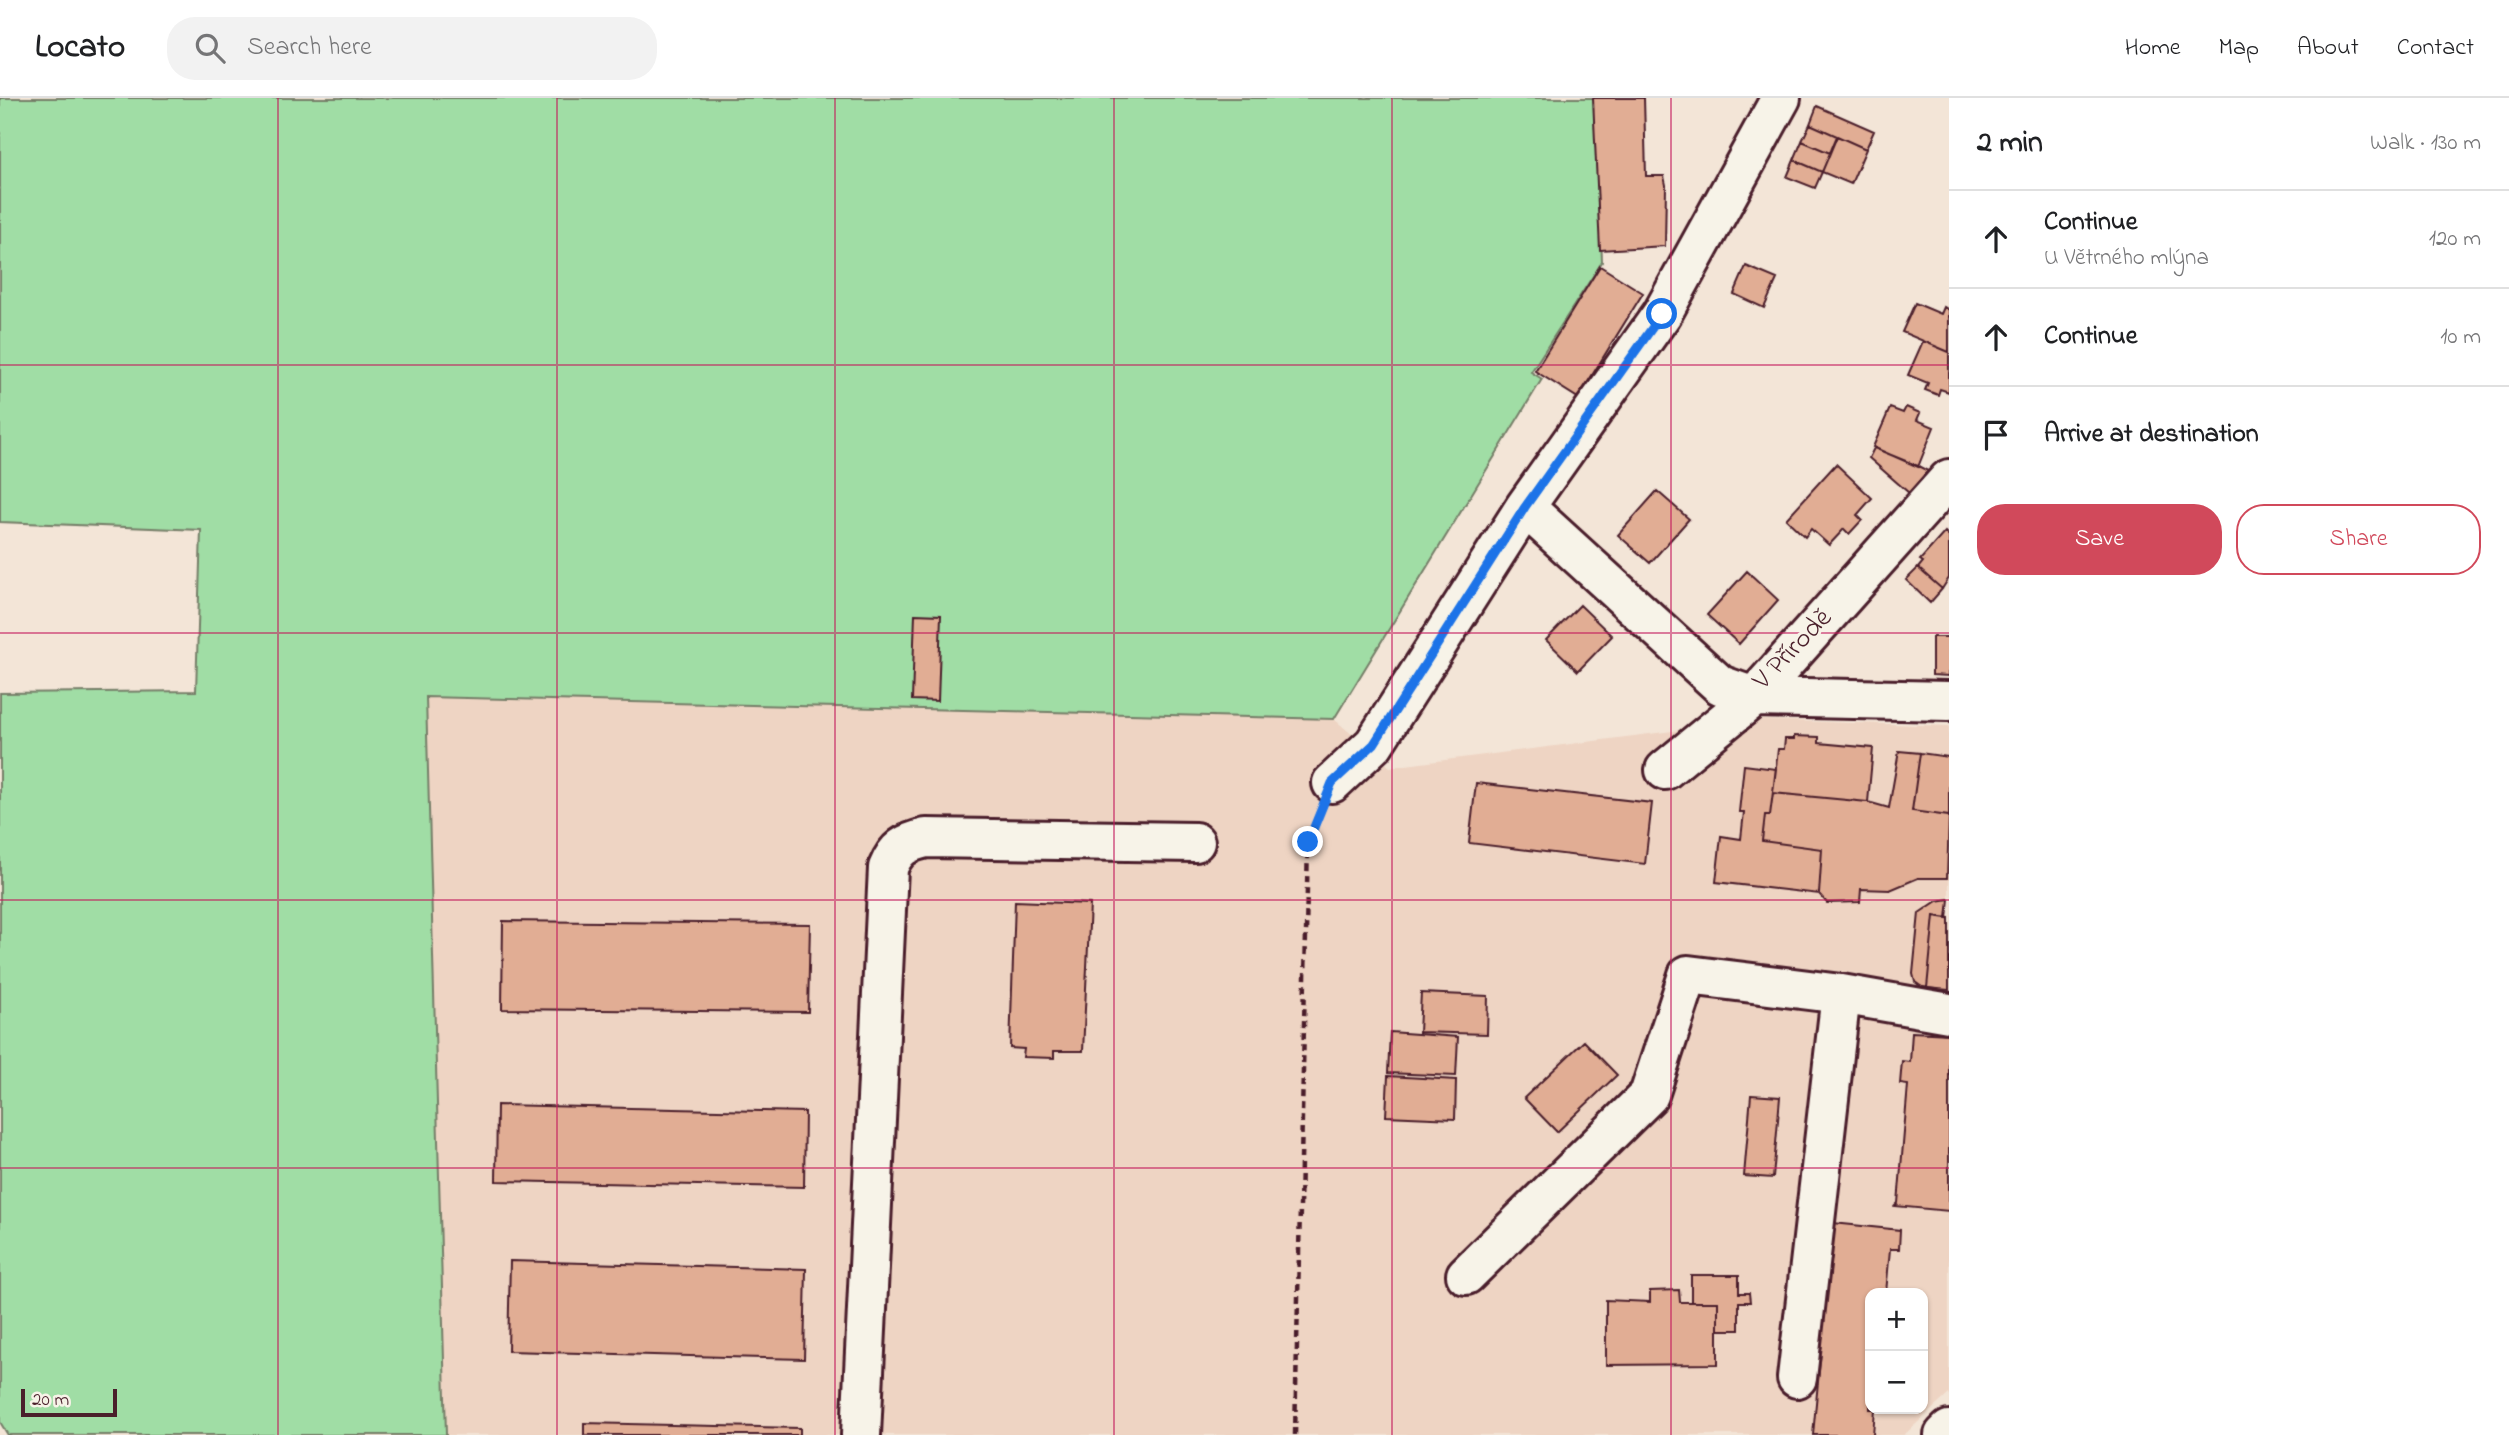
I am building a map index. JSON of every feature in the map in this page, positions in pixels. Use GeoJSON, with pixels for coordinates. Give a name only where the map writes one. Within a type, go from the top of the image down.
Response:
{"type":"FeatureCollection","features":[{"type":"Feature","properties":{"kind":"street"},"geometry":{"type":"LineString","coordinates":[[1332,783],[1374,744],[1525,507],[1662,314],[1782,98]]}},
{"type":"Feature","properties":{"kind":"street","name":"V Přírodě"},"geometry":{"type":"LineString","coordinates":[[1525,507],[1720,685],[1754,697],[1949,479]]}},
{"type":"Feature","properties":{"kind":"street"},"geometry":{"type":"LineString","coordinates":[[1665,770],[1754,697],[1949,701]]}},
{"type":"Feature","properties":{"kind":"street"},"geometry":{"type":"LineString","coordinates":[[861,1435],[888,869],[894,853],[907,843],[926,838],[1195,842]]}},
{"type":"Feature","properties":{"kind":"street"},"geometry":{"type":"LineString","coordinates":[[1465,1275],[1649,1096],[1688,975],[1842,994],[1949,1013]]}},
{"type":"Feature","properties":{"kind":"street"},"geometry":{"type":"LineString","coordinates":[[1797,1378],[1842,994]]}},
{"type":"Feature","properties":{"kind":"street"},"geometry":{"type":"LineString","coordinates":[[1944,1435],[1949,1430]]}},
{"type":"Feature","properties":{"kind":"path"},"geometry":{"type":"LineString","coordinates":[[1295,1435],[1308,842],[1332,783]]}},
{"type":"Feature","properties":{"kind":"shaded area"},"geometry":{"type":"Polygon","coordinates":[[[426,697],[1334,719],[1390,767],[1759,720],[1949,726],[1949,1394],[1928,1413],[1928,1288],[1865,1288],[1865,1414],[1927,1414],[1904,1435],[446,1435],[426,697]]]}},
{"type":"Feature","properties":{"kind":"green space"},"geometry":{"type":"Polygon","coordinates":[[[0,98],[1596,98],[1602,262],[1531,372],[1542,379],[1334,719],[426,697],[446,1435],[8,1435],[0,1422],[0,693],[196,691],[201,530],[0,522],[0,98]]]}},
{"type":"Feature","properties":{"kind":"building"},"geometry":{"type":"Polygon","coordinates":[[[1593,98],[1644,98],[1646,176],[1664,176],[1666,185],[1665,246],[1600,250],[1593,98]]]}},
{"type":"Feature","properties":{"kind":"building"},"geometry":{"type":"Polygon","coordinates":[[[1817,106],[1874,131],[1866,149],[1810,124],[1817,106]]]}},
{"type":"Feature","properties":{"kind":"building"},"geometry":{"type":"Polygon","coordinates":[[[1810,124],[1837,136],[1830,153],[1802,141],[1810,124]]]}},
{"type":"Feature","properties":{"kind":"building"},"geometry":{"type":"Polygon","coordinates":[[[1837,136],[1866,149],[1851,184],[1822,172],[1837,136]]]}},
{"type":"Feature","properties":{"kind":"building"},"geometry":{"type":"Polygon","coordinates":[[[1802,141],[1830,153],[1822,172],[1794,160],[1802,141]]]}},
{"type":"Feature","properties":{"kind":"building"},"geometry":{"type":"Polygon","coordinates":[[[1794,160],[1822,172],[1815,188],[1787,177],[1794,160]]]}},
{"type":"Feature","properties":{"kind":"building"},"geometry":{"type":"Polygon","coordinates":[[[1600,266],[1643,293],[1578,398],[1535,371],[1600,266]]]}},
{"type":"Feature","properties":{"kind":"building"},"geometry":{"type":"Polygon","coordinates":[[[1746,266],[1777,279],[1764,308],[1734,294],[1746,266]]]}},
{"type":"Feature","properties":{"kind":"building"},"geometry":{"type":"Polygon","coordinates":[[[1915,303],[1941,314],[1944,307],[1949,310],[1949,352],[1902,332],[1915,303]]]}},
{"type":"Feature","properties":{"kind":"building"},"geometry":{"type":"Polygon","coordinates":[[[1923,341],[1949,352],[1949,392],[1940,389],[1938,395],[1925,390],[1928,383],[1908,375],[1923,341]]]}},
{"type":"Feature","properties":{"kind":"building"},"geometry":{"type":"Polygon","coordinates":[[[1906,407],[1920,413],[1917,420],[1934,427],[1918,467],[1873,447],[1890,408],[1903,413],[1906,407]]]}},
{"type":"Feature","properties":{"kind":"building"},"geometry":{"type":"Polygon","coordinates":[[[1874,448],[1928,471],[1909,493],[1869,458],[1874,448]]]}},
{"type":"Feature","properties":{"kind":"building"},"geometry":{"type":"Polygon","coordinates":[[[1836,464],[1872,498],[1857,515],[1862,520],[1849,534],[1844,529],[1829,545],[1811,529],[1805,537],[1786,519],[1836,464]]]}},
{"type":"Feature","properties":{"kind":"building"},"geometry":{"type":"Polygon","coordinates":[[[1657,491],[1689,519],[1650,563],[1618,535],[1657,491]]]}},
{"type":"Feature","properties":{"kind":"building"},"geometry":{"type":"Polygon","coordinates":[[[1945,532],[1949,536],[1949,578],[1942,589],[1918,568],[1923,562],[1920,560],[1945,532]]]}},
{"type":"Feature","properties":{"kind":"building"},"geometry":{"type":"Polygon","coordinates":[[[1918,568],[1942,589],[1930,603],[1906,580],[1918,568]]]}},
{"type":"Feature","properties":{"kind":"building"},"geometry":{"type":"Polygon","coordinates":[[[1747,571],[1778,600],[1739,644],[1707,615],[1747,571]]]}},
{"type":"Feature","properties":{"kind":"building"},"geometry":{"type":"Polygon","coordinates":[[[1580,605],[1612,636],[1578,671],[1546,640],[1580,605]]]}},
{"type":"Feature","properties":{"kind":"building"},"geometry":{"type":"Polygon","coordinates":[[[915,614],[941,615],[938,701],[912,700],[915,614]]]}},
{"type":"Feature","properties":{"kind":"building"},"geometry":{"type":"Polygon","coordinates":[[[1932,637],[1949,637],[1949,676],[1932,675],[1932,637]]]}},
{"type":"Feature","properties":{"kind":"building"},"geometry":{"type":"Polygon","coordinates":[[[1794,736],[1819,737],[1819,743],[1873,748],[1868,802],[1773,793],[1778,749],[1784,749],[1785,739],[1794,739],[1794,736]]]}},
{"type":"Feature","properties":{"kind":"building"},"geometry":{"type":"Polygon","coordinates":[[[1899,751],[1920,753],[1912,811],[1949,816],[1947,878],[1918,878],[1890,890],[1861,889],[1860,902],[1827,903],[1819,894],[1822,849],[1762,841],[1765,815],[1770,815],[1773,793],[1868,802],[1889,808],[1899,751]]]}},
{"type":"Feature","properties":{"kind":"building"},"geometry":{"type":"Polygon","coordinates":[[[1920,753],[1949,757],[1949,816],[1912,811],[1920,753]]]}},
{"type":"Feature","properties":{"kind":"building"},"geometry":{"type":"Polygon","coordinates":[[[1744,765],[1776,769],[1770,815],[1765,815],[1762,841],[1822,849],[1819,894],[1716,882],[1721,836],[1741,839],[1744,812],[1739,812],[1744,765]]]}},
{"type":"Feature","properties":{"kind":"building"},"geometry":{"type":"Polygon","coordinates":[[[1476,783],[1652,803],[1645,864],[1469,843],[1476,783]]]}},
{"type":"Feature","properties":{"kind":"building"},"geometry":{"type":"Polygon","coordinates":[[[1949,899],[1947,918],[1934,916],[1927,988],[1922,987],[1915,982],[1913,974],[1919,913],[1937,901],[1949,899]]]}},
{"type":"Feature","properties":{"kind":"building"},"geometry":{"type":"Polygon","coordinates":[[[1015,901],[1090,904],[1083,1051],[1054,1051],[1054,1058],[1023,1057],[1024,1049],[1010,1048],[1015,901]]]}},
{"type":"Feature","properties":{"kind":"building"},"geometry":{"type":"Polygon","coordinates":[[[1934,916],[1949,918],[1949,990],[1927,988],[1934,916]]]}},
{"type":"Feature","properties":{"kind":"building"},"geometry":{"type":"Polygon","coordinates":[[[503,921],[810,924],[808,1012],[502,1009],[503,921]]]}},
{"type":"Feature","properties":{"kind":"building"},"geometry":{"type":"Polygon","coordinates":[[[1421,993],[1488,996],[1487,1034],[1419,1032],[1421,993]]]}},
{"type":"Feature","properties":{"kind":"building"},"geometry":{"type":"Polygon","coordinates":[[[1390,1032],[1458,1037],[1456,1076],[1388,1073],[1390,1032]]]}},
{"type":"Feature","properties":{"kind":"building"},"geometry":{"type":"Polygon","coordinates":[[[1912,1032],[1949,1034],[1949,1211],[1895,1206],[1898,1203],[1908,1085],[1900,1084],[1902,1061],[1910,1062],[1912,1032]]]}},
{"type":"Feature","properties":{"kind":"building"},"geometry":{"type":"Polygon","coordinates":[[[1584,1041],[1617,1075],[1557,1132],[1524,1098],[1584,1041]]]}},
{"type":"Feature","properties":{"kind":"building"},"geometry":{"type":"Polygon","coordinates":[[[1388,1076],[1456,1080],[1455,1119],[1386,1116],[1388,1076]]]}},
{"type":"Feature","properties":{"kind":"building"},"geometry":{"type":"Polygon","coordinates":[[[1751,1095],[1780,1097],[1773,1178],[1744,1176],[1751,1095]]]}},
{"type":"Feature","properties":{"kind":"building"},"geometry":{"type":"Polygon","coordinates":[[[497,1105],[805,1112],[804,1187],[496,1181],[497,1105]]]}},
{"type":"Feature","properties":{"kind":"building"},"geometry":{"type":"Polygon","coordinates":[[[1833,1223],[1900,1230],[1899,1249],[1890,1249],[1886,1288],[1865,1288],[1865,1414],[1875,1414],[1873,1435],[1813,1435],[1833,1223]]]}},
{"type":"Feature","properties":{"kind":"building"},"geometry":{"type":"Polygon","coordinates":[[[510,1261],[806,1269],[804,1359],[508,1351],[510,1261]]]}},
{"type":"Feature","properties":{"kind":"building"},"geometry":{"type":"Polygon","coordinates":[[[1691,1275],[1739,1275],[1739,1293],[1749,1293],[1750,1302],[1739,1302],[1739,1330],[1718,1330],[1718,1302],[1691,1302],[1691,1275]]]}},
{"type":"Feature","properties":{"kind":"building"},"geometry":{"type":"Polygon","coordinates":[[[1679,1290],[1680,1302],[1718,1302],[1718,1364],[1606,1365],[1606,1300],[1650,1302],[1650,1291],[1679,1290]]]}},
{"type":"Feature","properties":{"kind":"building"},"geometry":{"type":"Polygon","coordinates":[[[584,1423],[800,1428],[800,1435],[584,1435],[584,1423]]]}},
{"type":"Feature","properties":{"kind":"route"},"geometry":{"type":"LineString","coordinates":[[1308,842],[1332,783],[1374,744],[1525,507],[1662,314]]}}]}
